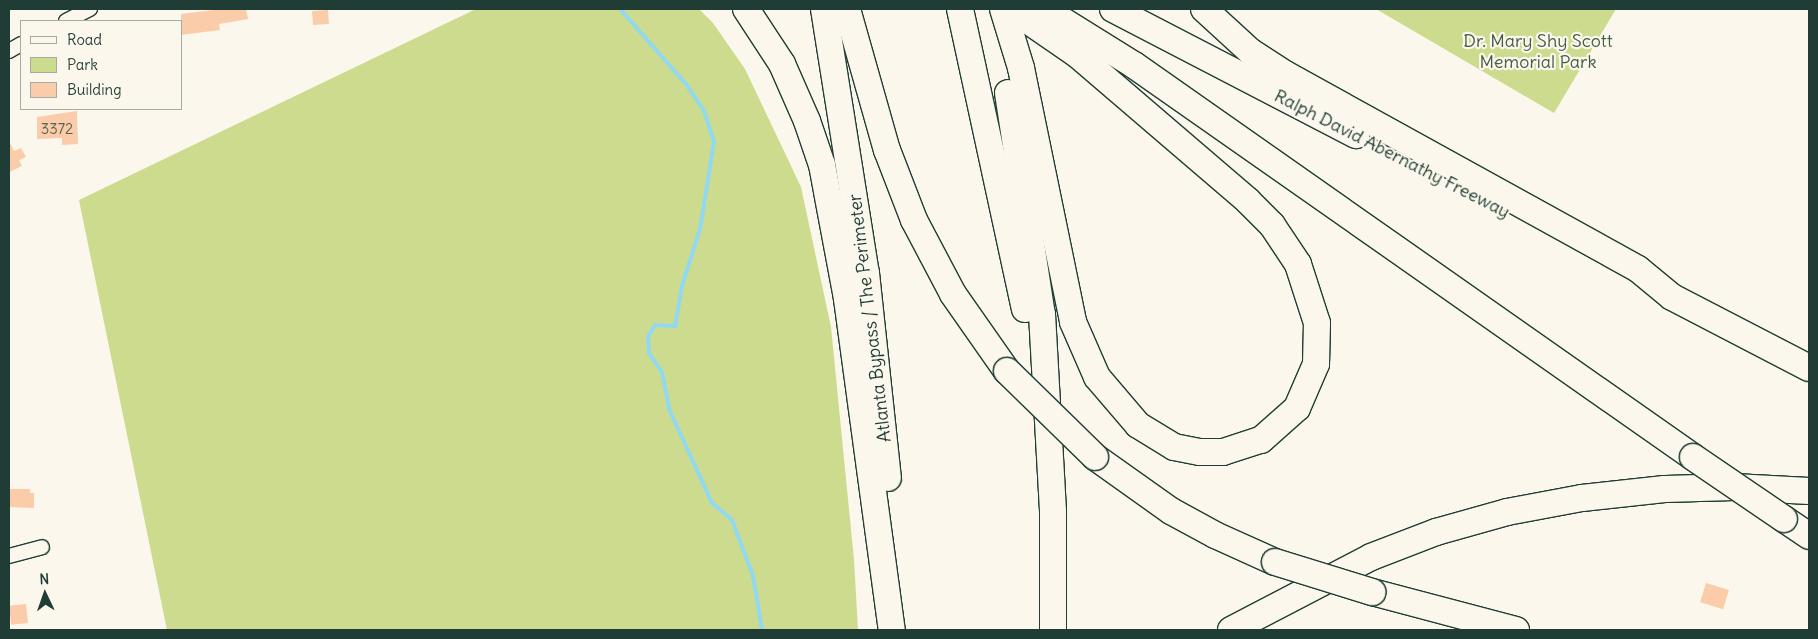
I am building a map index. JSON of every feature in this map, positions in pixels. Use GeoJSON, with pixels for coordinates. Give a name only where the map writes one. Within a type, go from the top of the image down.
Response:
{"type":"FeatureCollection","features":[{"type":"Feature","properties":{"kind":"highway"},"geometry":{"type":"LineString","coordinates":[[746,9],[785,71],[822,165],[845,289],[892,630]]}},
{"type":"Feature","properties":{"kind":"highway","name":"Atlanta Bypass / The Perimeter"},"geometry":{"type":"LineString","coordinates":[[824,9],[853,176],[879,381],[898,630]]}},
{"type":"Feature","properties":{"kind":"highway"},"geometry":{"type":"LineString","coordinates":[[847,9],[887,150],[914,220],[953,294],[1007,371],[1095,457],[1171,510],[1215,535],[1275,562],[1372,592],[1516,630]]}},
{"type":"Feature","properties":{"kind":"highway"},"geometry":{"type":"LineString","coordinates":[[960,9],[999,178],[1049,432]]}},
{"type":"Feature","properties":{"kind":"highway"},"geometry":{"type":"LineString","coordinates":[[993,9],[1031,227],[1042,314],[1049,432],[1053,630]]}},
{"type":"Feature","properties":{"kind":"highway"},"geometry":{"type":"LineString","coordinates":[[1003,9],[1021,68],[1073,322],[1097,378],[1125,414],[1162,442],[1187,450],[1211,453],[1255,443],[1280,426],[1297,408],[1316,364],[1317,323],[1298,264],[1272,225],[1248,200],[1048,18]]}},
{"type":"Feature","properties":{"kind":"highway"},"geometry":{"type":"LineString","coordinates":[[1011,9],[1048,18],[1134,64],[1693,457],[1809,536]]}},
{"type":"Feature","properties":{"kind":"highway","name":"Ralph David Abernathy Freeway"},"geometry":{"type":"LineString","coordinates":[[1113,9],[1672,297]]}},
{"type":"Feature","properties":{"kind":"highway"},"geometry":{"type":"LineString","coordinates":[[1204,9],[1251,52],[1285,74],[1638,269],[1672,297],[1809,368]]}},
{"type":"Feature","properties":{"kind":"highway"},"geometry":{"type":"LineString","coordinates":[[1231,630],[1330,577],[1403,544],[1480,518],[1533,506],[1632,492],[1697,487],[1809,492]]}},
{"type":"Feature","properties":{"kind":"highway"},"geometry":{"type":"LineString","coordinates":[[1237,630],[1266,610]]}},
{"type":"Feature","properties":{"kind":"street"},"geometry":{"type":"LineString","coordinates":[[68,20],[90,9]]}},
{"type":"Feature","properties":{"kind":"street"},"geometry":{"type":"LineString","coordinates":[[9,51],[20,45]]}},
{"type":"Feature","properties":{"kind":"street"},"geometry":{"type":"LineString","coordinates":[[9,556],[42,547]]}},
{"type":"Feature","properties":{"kind":"green space"},"geometry":{"type":"Polygon","coordinates":[[[476,9],[699,9],[713,23],[745,69],[801,187],[831,327],[854,560],[858,630],[167,630],[79,200],[476,9]]]}},
{"type":"Feature","properties":{"kind":"green space","name":"Dr. Mary Shy Scott Memorial Park"},"geometry":{"type":"Polygon","coordinates":[[[1376,9],[1616,9],[1554,113],[1376,9]]]}},
{"type":"Feature","properties":{"kind":"building"},"geometry":{"type":"Polygon","coordinates":[[[221,9],[246,9],[248,19],[219,24],[220,30],[182,35],[181,14],[221,9]]]}},
{"type":"Feature","properties":{"kind":"building"},"geometry":{"type":"Polygon","coordinates":[[[328,10],[329,24],[313,25],[312,11],[328,10]]]}},
{"type":"Feature","properties":{"kind":"building"},"geometry":{"type":"Polygon","coordinates":[[[77,111],[78,144],[62,145],[62,138],[37,139],[37,117],[77,111]]]}},
{"type":"Feature","properties":{"kind":"building"},"geometry":{"type":"Polygon","coordinates":[[[9,141],[14,151],[21,148],[26,157],[19,160],[22,166],[9,172],[9,141]]]}},
{"type":"Feature","properties":{"kind":"building"},"geometry":{"type":"Polygon","coordinates":[[[9,489],[30,489],[30,493],[34,493],[34,508],[9,507],[9,489]]]}},
{"type":"Feature","properties":{"kind":"building"},"geometry":{"type":"Polygon","coordinates":[[[1706,583],[1729,590],[1723,609],[1700,602],[1706,583]]]}},
{"type":"Feature","properties":{"kind":"building"},"geometry":{"type":"Polygon","coordinates":[[[26,604],[28,623],[11,625],[9,606],[26,604]]]}},
{"type":"Feature","properties":{"kind":"waterway"},"geometry":{"type":"LineString","coordinates":[[620,9],[686,84],[704,111],[714,142],[700,229],[682,286],[675,326],[655,325],[648,337],[649,353],[662,372],[669,409],[712,503],[732,520],[753,576],[762,630]]}}]}
